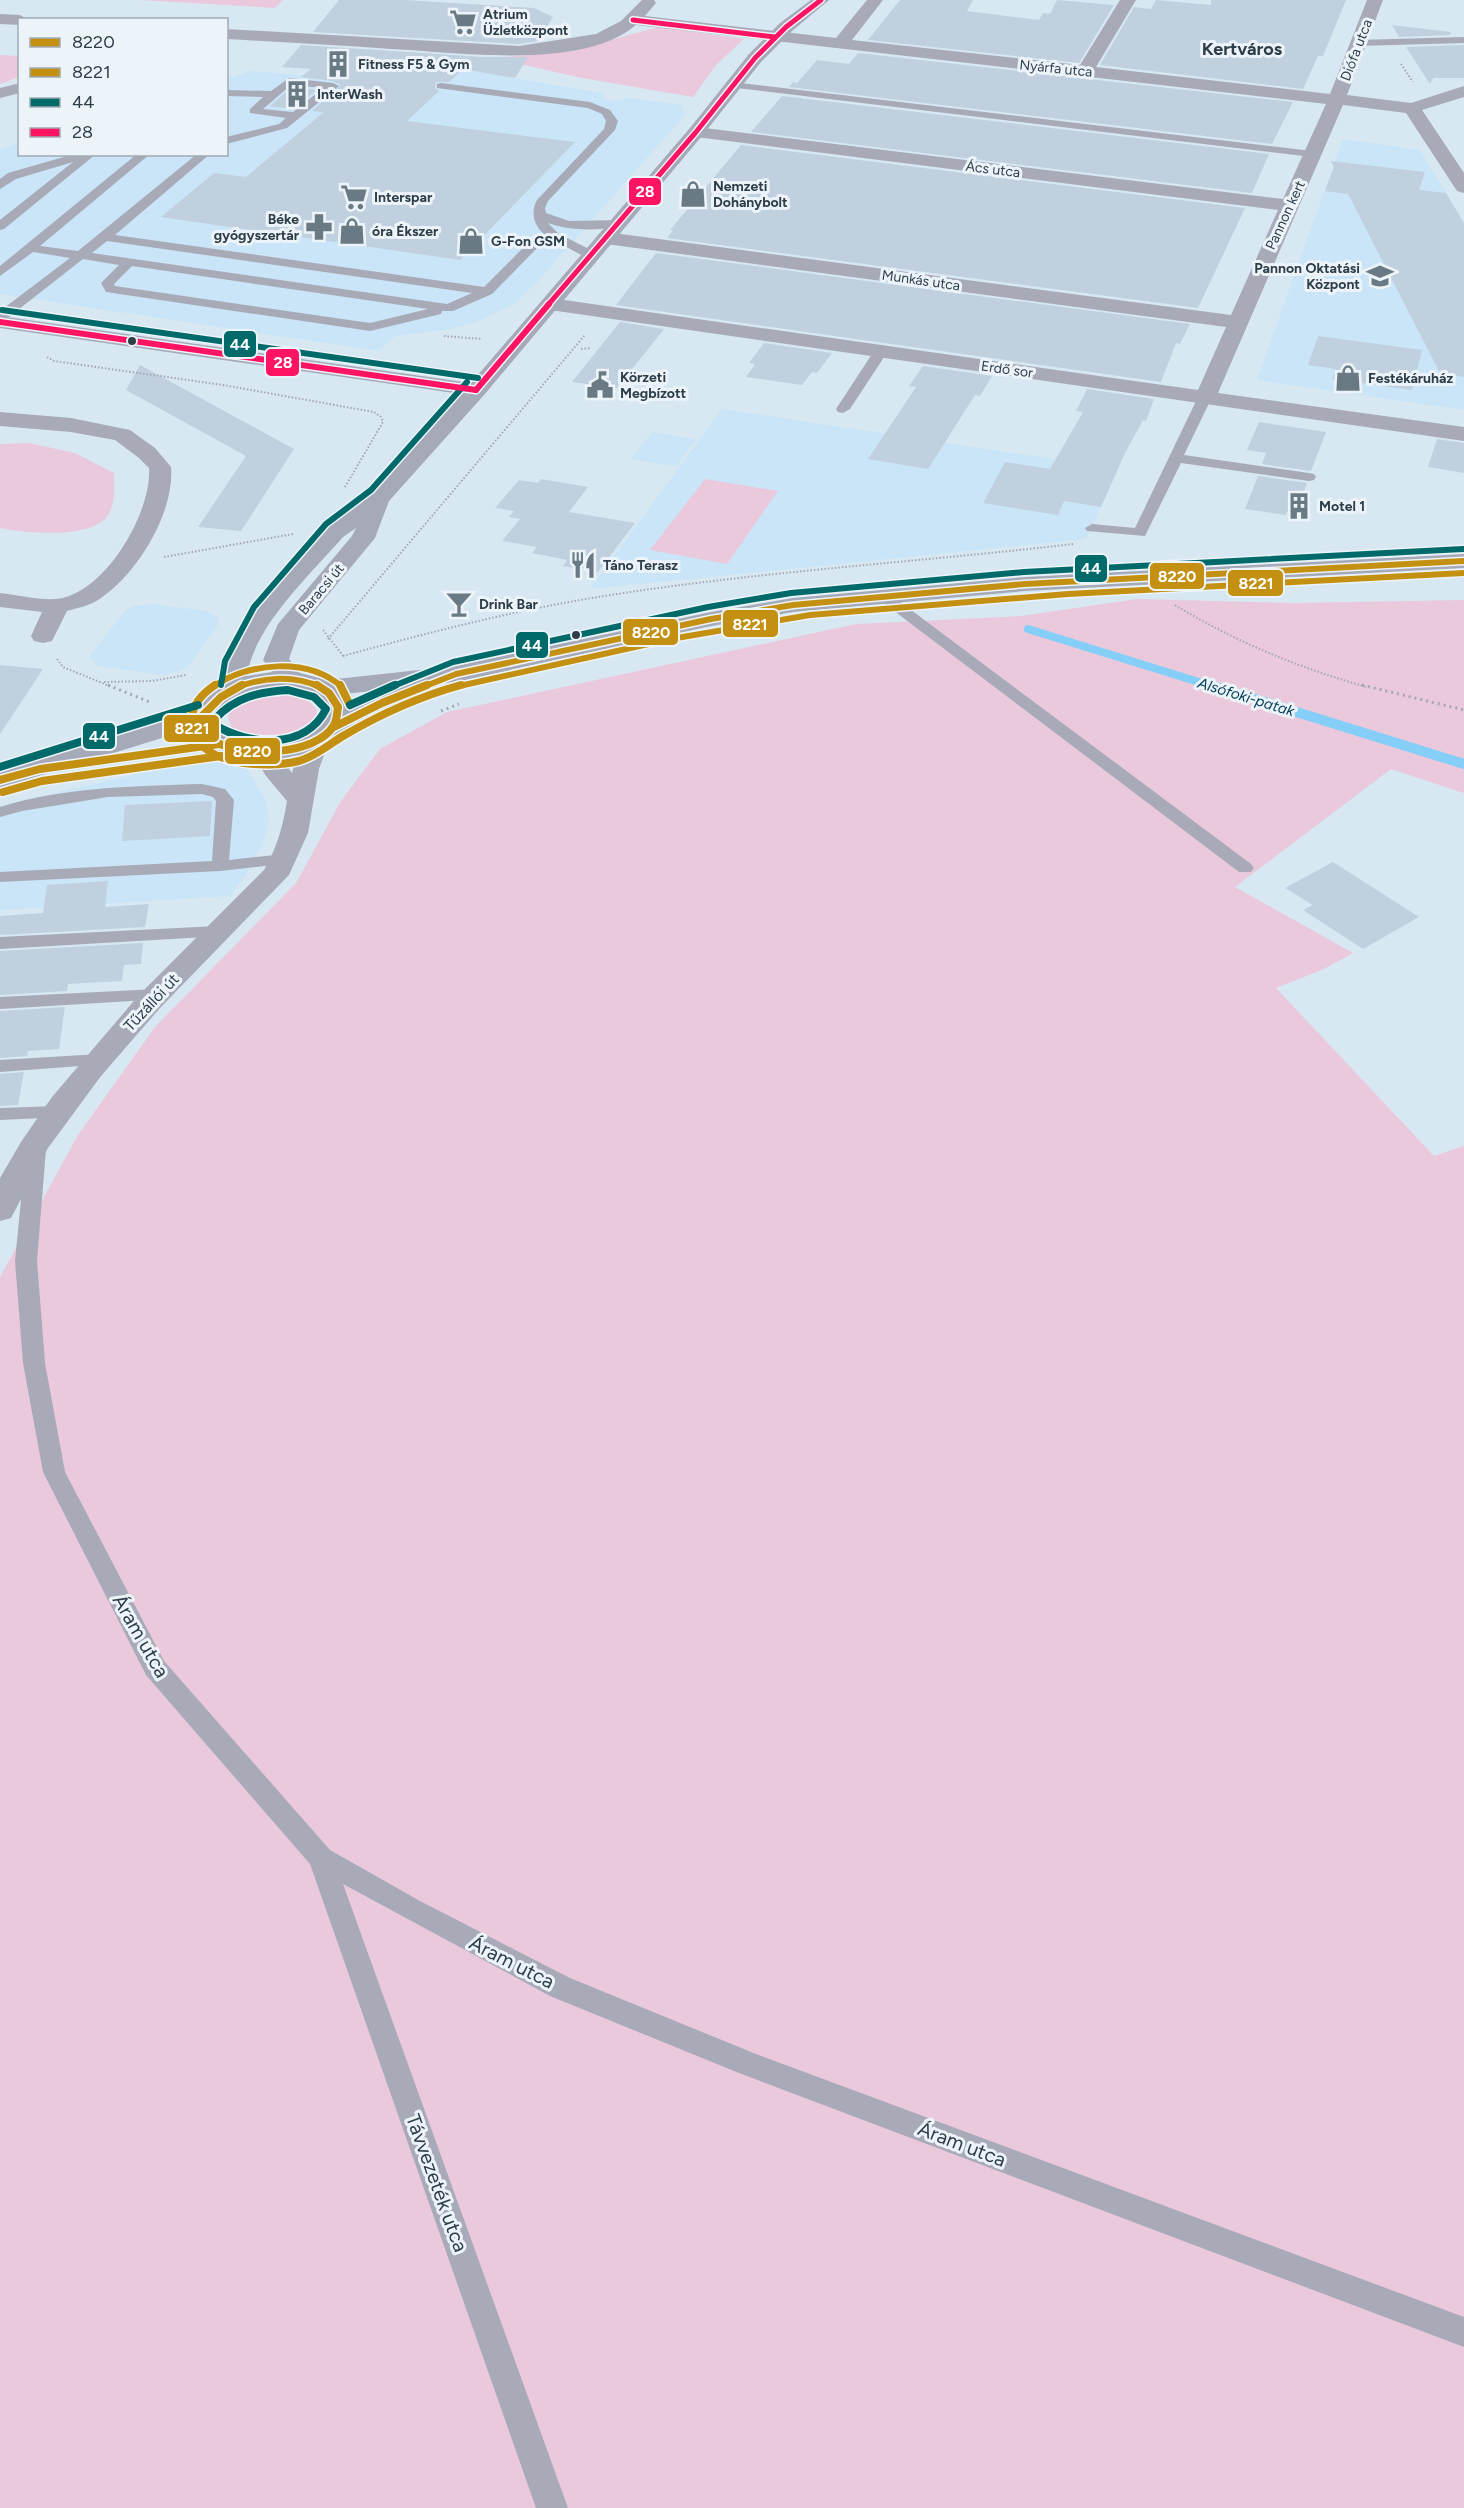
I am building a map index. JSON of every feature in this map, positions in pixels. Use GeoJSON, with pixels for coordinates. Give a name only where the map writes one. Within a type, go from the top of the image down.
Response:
{"type":"FeatureCollection","features":[{"type":"Feature","properties":{"kind":"street"},"geometry":{"type":"LineString","coordinates":[[228,34],[519,51],[560,47],[611,34],[633,20],[652,0]]}},
{"type":"Feature","properties":{"kind":"street","name":"Baracsi út"},"geometry":{"type":"LineString","coordinates":[[233,687],[236,664],[263,615],[335,532],[379,499],[476,390],[775,37],[821,0]]}},
{"type":"Feature","properties":{"kind":"street"},"geometry":{"type":"LineString","coordinates":[[840,44],[875,0]]}},
{"type":"Feature","properties":{"kind":"street"},"geometry":{"type":"LineString","coordinates":[[1085,71],[1128,0]]}},
{"type":"Feature","properties":{"kind":"street","name":"Diófa utca"},"geometry":{"type":"LineString","coordinates":[[1337,99],[1376,0]]}},
{"type":"Feature","properties":{"kind":"street"},"geometry":{"type":"LineString","coordinates":[[0,19],[18,20]]}},
{"type":"Feature","properties":{"kind":"street","name":"Nyárfa utca"},"geometry":{"type":"LineString","coordinates":[[633,20],[1412,108]]}},
{"type":"Feature","properties":{"kind":"street"},"geometry":{"type":"LineString","coordinates":[[0,93],[18,88]]}},
{"type":"Feature","properties":{"kind":"street"},"geometry":{"type":"LineString","coordinates":[[1464,91],[1412,108],[1464,187]]}},
{"type":"Feature","properties":{"kind":"street","name":"Pannon kert"},"geometry":{"type":"LineString","coordinates":[[1205,397],[1337,99]]}},
{"type":"Feature","properties":{"kind":"street","name":"Ács utca"},"geometry":{"type":"LineString","coordinates":[[696,132],[1291,206]]}},
{"type":"Feature","properties":{"kind":"street","name":"Munkás utca"},"geometry":{"type":"LineString","coordinates":[[611,231],[1237,322]]}},
{"type":"Feature","properties":{"kind":"street","name":"Erdő sor"},"geometry":{"type":"LineString","coordinates":[[550,304],[1464,434]]}},
{"type":"Feature","properties":{"kind":"street"},"geometry":{"type":"LineString","coordinates":[[0,320],[476,390]]}},
{"type":"Feature","properties":{"kind":"street"},"geometry":{"type":"LineString","coordinates":[[0,419],[71,425],[122,435],[147,453],[160,467],[161,479],[158,500],[125,562],[104,584],[87,597],[57,606],[0,600]]}},
{"type":"Feature","properties":{"kind":"street","name":"Baracsi út"},"geometry":{"type":"LineString","coordinates":[[291,678],[276,660],[287,629],[363,538],[379,499]]}},
{"type":"Feature","properties":{"kind":"street"},"geometry":{"type":"LineString","coordinates":[[324,688],[456,674],[711,619],[793,605],[882,595],[1168,575],[1464,561]]}},
{"type":"Feature","properties":{"kind":"street"},"geometry":{"type":"LineString","coordinates":[[43,636],[57,606]]}},
{"type":"Feature","properties":{"kind":"street"},"geometry":{"type":"LineString","coordinates":[[40,769],[219,744],[248,752],[265,753],[292,749],[382,703],[456,674]]}},
{"type":"Feature","properties":{"kind":"street"},"geometry":{"type":"LineString","coordinates":[[0,780],[201,716],[212,700],[233,687],[251,681],[291,678],[324,688],[335,696],[340,705],[340,716],[325,734]]}},
{"type":"Feature","properties":{"kind":"street"},"geometry":{"type":"LineString","coordinates":[[201,716],[204,731],[219,744]]}},
{"type":"Feature","properties":{"kind":"street","name":"Tűzállói út"},"geometry":{"type":"LineString","coordinates":[[0,1210],[36,1143],[100,1060],[157,995],[275,874],[285,859],[297,821],[305,765],[325,734]]}},
{"type":"Feature","properties":{"kind":"street"},"geometry":{"type":"LineString","coordinates":[[265,753],[275,770],[300,799]]}},
{"type":"Feature","properties":{"kind":"lane"},"geometry":{"type":"LineString","coordinates":[[1358,43],[1464,40]]}},
{"type":"Feature","properties":{"kind":"lane"},"geometry":{"type":"LineString","coordinates":[[228,141],[270,131],[296,117],[333,86],[289,81],[254,111],[296,117]]}},
{"type":"Feature","properties":{"kind":"lane"},"geometry":{"type":"LineString","coordinates":[[732,85],[1312,154]]}},
{"type":"Feature","properties":{"kind":"lane"},"geometry":{"type":"LineString","coordinates":[[441,86],[590,105],[606,112],[612,121],[609,130],[543,200],[539,208],[543,226],[555,237]]}},
{"type":"Feature","properties":{"kind":"lane"},"geometry":{"type":"LineString","coordinates":[[228,93],[274,94]]}},
{"type":"Feature","properties":{"kind":"lane"},"geometry":{"type":"LineString","coordinates":[[0,185],[12,176],[79,156]]}},
{"type":"Feature","properties":{"kind":"lane"},"geometry":{"type":"LineString","coordinates":[[0,226],[88,156]]}},
{"type":"Feature","properties":{"kind":"lane"},"geometry":{"type":"LineString","coordinates":[[0,272],[143,156]]}},
{"type":"Feature","properties":{"kind":"lane"},"geometry":{"type":"LineString","coordinates":[[0,320],[203,156]]}},
{"type":"Feature","properties":{"kind":"lane"},"geometry":{"type":"LineString","coordinates":[[539,215],[562,225],[590,226],[611,231]]}},
{"type":"Feature","properties":{"kind":"lane"},"geometry":{"type":"LineString","coordinates":[[105,237],[487,291]]}},
{"type":"Feature","properties":{"kind":"lane"},"geometry":{"type":"LineString","coordinates":[[128,263],[107,283],[111,289],[370,327],[448,308],[487,291],[538,240],[555,237],[566,240],[591,255]]}},
{"type":"Feature","properties":{"kind":"lane"},"geometry":{"type":"LineString","coordinates":[[30,248],[448,308]]}},
{"type":"Feature","properties":{"kind":"lane"},"geometry":{"type":"LineString","coordinates":[[843,409],[880,351]]}},
{"type":"Feature","properties":{"kind":"lane"},"geometry":{"type":"LineString","coordinates":[[1092,528],[1140,533],[1205,397]]}},
{"type":"Feature","properties":{"kind":"lane"},"geometry":{"type":"LineString","coordinates":[[1176,458],[1309,477]]}},
{"type":"Feature","properties":{"kind":"lane"},"geometry":{"type":"LineString","coordinates":[[882,595],[1245,868]]}},
{"type":"Feature","properties":{"kind":"lane"},"geometry":{"type":"LineString","coordinates":[[0,812],[20,806],[108,792],[202,789],[219,793],[225,800],[224,839],[220,866]]}},
{"type":"Feature","properties":{"kind":"lane"},"geometry":{"type":"LineString","coordinates":[[0,877],[220,866],[285,859]]}},
{"type":"Feature","properties":{"kind":"lane"},"geometry":{"type":"LineString","coordinates":[[0,943],[217,932]]}},
{"type":"Feature","properties":{"kind":"lane"},"geometry":{"type":"LineString","coordinates":[[0,1003],[157,995]]}},
{"type":"Feature","properties":{"kind":"lane"},"geometry":{"type":"LineString","coordinates":[[0,1066],[100,1060]]}},
{"type":"Feature","properties":{"kind":"lane"},"geometry":{"type":"LineString","coordinates":[[0,1114],[58,1112]]}},
{"type":"Feature","properties":{"kind":"lane","name":"Áram utca"},"geometry":{"type":"LineString","coordinates":[[36,1143],[26,1261],[34,1363],[54,1472],[154,1668],[321,1858],[411,1909],[560,1987],[749,2064],[1464,2332]]}},
{"type":"Feature","properties":{"kind":"lane","name":"Távvezeték utca"},"geometry":{"type":"LineString","coordinates":[[321,1858],[552,2508]]}},
{"type":"Feature","properties":{"kind":"path"},"geometry":{"type":"LineString","coordinates":[[581,349],[591,348]]}},
{"type":"Feature","properties":{"kind":"path"},"geometry":{"type":"LineString","coordinates":[[570,352],[328,639],[343,656],[453,626],[587,599],[849,567],[1078,544]]}},
{"type":"Feature","properties":{"kind":"path"},"geometry":{"type":"LineString","coordinates":[[45,356],[54,361],[223,385],[374,412],[381,417],[383,422],[343,490]]}},
{"type":"Feature","properties":{"kind":"path"},"geometry":{"type":"LineString","coordinates":[[125,562],[297,533]]}},
{"type":"Feature","properties":{"kind":"path"},"geometry":{"type":"LineString","coordinates":[[1172,603],[1216,630],[1302,668],[1369,688],[1464,710]]}},
{"type":"Feature","properties":{"kind":"path"},"geometry":{"type":"LineString","coordinates":[[43,636],[42,640],[63,667],[157,705]]}},
{"type":"Feature","properties":{"kind":"path"},"geometry":{"type":"LineString","coordinates":[[101,682],[152,681],[186,675]]}},
{"type":"Feature","properties":{"kind":"shaded area"},"geometry":{"type":"Polygon","coordinates":[[[140,0],[283,0],[275,8],[140,0]]]}},
{"type":"Feature","properties":{"kind":"shaded area"},"geometry":{"type":"Polygon","coordinates":[[[658,27],[744,39],[716,65],[693,97],[582,78],[493,58],[570,51],[658,27]]]}},
{"type":"Feature","properties":{"kind":"shaded area"},"geometry":{"type":"Polygon","coordinates":[[[0,55],[18,56],[18,77],[0,84],[0,55]]]}},
{"type":"Feature","properties":{"kind":"shaded area"},"geometry":{"type":"Polygon","coordinates":[[[422,62],[601,93],[609,101],[631,98],[682,105],[685,115],[537,282],[514,304],[475,323],[446,330],[395,336],[379,351],[0,294],[0,149],[18,143],[18,156],[228,156],[228,79],[250,71],[405,84],[422,62]]]}},
{"type":"Feature","properties":{"kind":"shaded area","name":"Pannon Oktatási Központ"},"geometry":{"type":"Polygon","coordinates":[[[1343,139],[1420,150],[1464,223],[1464,410],[1257,380],[1343,139]]]}},
{"type":"Feature","properties":{"kind":"shaded area"},"geometry":{"type":"Polygon","coordinates":[[[722,409],[1118,469],[1086,539],[590,589],[722,409]]]}},
{"type":"Feature","properties":{"kind":"shaded area"},"geometry":{"type":"Polygon","coordinates":[[[652,432],[696,439],[676,466],[631,459],[652,432]]]}},
{"type":"Feature","properties":{"kind":"shaded area"},"geometry":{"type":"Polygon","coordinates":[[[29,443],[75,453],[114,473],[112,505],[108,515],[100,523],[88,528],[58,533],[25,532],[0,528],[0,444],[29,443]]]}},
{"type":"Feature","properties":{"kind":"shaded area"},"geometry":{"type":"Polygon","coordinates":[[[705,479],[778,491],[727,564],[650,550],[705,479]]]}},
{"type":"Feature","properties":{"kind":"shaded area"},"geometry":{"type":"Polygon","coordinates":[[[1137,599],[1293,603],[1464,600],[1464,793],[1391,769],[1235,887],[1353,953],[1322,970],[1276,988],[1434,1156],[1464,1146],[1464,2508],[0,2508],[0,1277],[78,1135],[155,1027],[296,883],[341,801],[380,749],[447,712],[856,624],[1021,616],[1137,599]]]}},
{"type":"Feature","properties":{"kind":"shaded area"},"geometry":{"type":"Polygon","coordinates":[[[153,604],[205,611],[218,618],[218,625],[188,666],[164,675],[105,667],[96,665],[91,660],[90,656],[124,612],[133,606],[153,604]]]}},
{"type":"Feature","properties":{"kind":"shaded area"},"geometry":{"type":"Polygon","coordinates":[[[281,692],[305,699],[316,709],[317,715],[305,729],[278,738],[255,739],[237,732],[231,726],[229,717],[231,710],[237,705],[265,694],[281,692]]]}},
{"type":"Feature","properties":{"kind":"shaded area"},"geometry":{"type":"Polygon","coordinates":[[[196,760],[223,761],[246,768],[264,797],[268,812],[269,823],[261,847],[244,878],[230,896],[0,910],[0,806],[196,760]]]}},
{"type":"Feature","properties":{"kind":"building"},"geometry":{"type":"Polygon","coordinates":[[[339,0],[405,0],[534,8],[553,17],[538,41],[519,44],[313,32],[339,0]]]}},
{"type":"Feature","properties":{"kind":"building"},"geometry":{"type":"Polygon","coordinates":[[[900,0],[973,0],[967,11],[1039,20],[1043,13],[1050,14],[1057,0],[1114,5],[1079,63],[868,40],[900,0]]]}},
{"type":"Feature","properties":{"kind":"building"},"geometry":{"type":"Polygon","coordinates":[[[1156,0],[1211,5],[1211,0],[1346,0],[1323,56],[1318,56],[1303,89],[1100,65],[1134,7],[1151,9],[1156,0]]]}},
{"type":"Feature","properties":{"kind":"building"},"geometry":{"type":"Polygon","coordinates":[[[1392,25],[1451,32],[1450,35],[1399,37],[1392,25]]]}},
{"type":"Feature","properties":{"kind":"building","name":"Interspar"},"geometry":{"type":"Polygon","coordinates":[[[301,45],[483,57],[528,57],[515,78],[463,69],[449,82],[436,82],[435,88],[439,91],[407,121],[575,142],[460,260],[161,217],[214,173],[246,177],[324,112],[312,111],[341,85],[333,81],[301,77],[311,69],[282,67],[301,45]]]}},
{"type":"Feature","properties":{"kind":"building"},"geometry":{"type":"Polygon","coordinates":[[[1464,45],[1464,78],[1433,78],[1430,84],[1406,47],[1464,45]]]}},
{"type":"Feature","properties":{"kind":"building"},"geometry":{"type":"Polygon","coordinates":[[[858,53],[1293,102],[1272,144],[789,87],[793,82],[797,83],[817,60],[849,64],[858,53]]]}},
{"type":"Feature","properties":{"kind":"building","name":"InterWash"},"geometry":{"type":"Polygon","coordinates":[[[292,87],[317,90],[293,109],[270,106],[292,87]]]}},
{"type":"Feature","properties":{"kind":"building"},"geometry":{"type":"Polygon","coordinates":[[[782,96],[1269,154],[1252,193],[751,132],[782,96]]]}},
{"type":"Feature","properties":{"kind":"building"},"geometry":{"type":"Polygon","coordinates":[[[741,145],[1245,208],[1198,308],[667,238],[673,230],[670,230],[741,145]]]}},
{"type":"Feature","properties":{"kind":"building"},"geometry":{"type":"Polygon","coordinates":[[[1331,161],[1425,172],[1419,190],[1446,193],[1464,223],[1464,377],[1440,373],[1348,194],[1325,191],[1334,167],[1331,161]]]}},
{"type":"Feature","properties":{"kind":"building"},"geometry":{"type":"Polygon","coordinates":[[[656,253],[1190,324],[1180,344],[1176,343],[1161,382],[616,305],[656,253]]]}},
{"type":"Feature","properties":{"kind":"building"},"geometry":{"type":"Polygon","coordinates":[[[620,322],[664,329],[617,388],[572,382],[620,322]]]}},
{"type":"Feature","properties":{"kind":"building"},"geometry":{"type":"Polygon","coordinates":[[[1318,336],[1422,350],[1412,390],[1332,379],[1336,369],[1308,365],[1318,336]]]}},
{"type":"Feature","properties":{"kind":"building"},"geometry":{"type":"Polygon","coordinates":[[[764,343],[832,353],[817,373],[812,372],[802,385],[746,377],[755,364],[749,363],[764,343]]]}},
{"type":"Feature","properties":{"kind":"building"},"geometry":{"type":"Polygon","coordinates":[[[140,365],[294,449],[241,531],[198,527],[246,456],[126,390],[140,365]]]}},
{"type":"Feature","properties":{"kind":"building"},"geometry":{"type":"Polygon","coordinates":[[[923,366],[992,376],[980,396],[975,395],[928,469],[868,459],[916,387],[909,386],[923,366]]]}},
{"type":"Feature","properties":{"kind":"building"},"geometry":{"type":"Polygon","coordinates":[[[1087,389],[1154,399],[1146,421],[1143,420],[1125,453],[1101,507],[1064,501],[1058,515],[983,503],[1005,462],[1050,469],[1083,412],[1076,411],[1087,389]]]}},
{"type":"Feature","properties":{"kind":"building"},"geometry":{"type":"Polygon","coordinates":[[[1259,422],[1326,432],[1311,471],[1262,464],[1266,453],[1247,450],[1259,422]]]}},
{"type":"Feature","properties":{"kind":"building"},"geometry":{"type":"Polygon","coordinates":[[[1437,439],[1464,443],[1464,473],[1428,467],[1437,439]]]}},
{"type":"Feature","properties":{"kind":"building"},"geometry":{"type":"Polygon","coordinates":[[[1258,476],[1307,483],[1295,514],[1287,512],[1286,515],[1245,509],[1258,476]]]}},
{"type":"Feature","properties":{"kind":"building"},"geometry":{"type":"Polygon","coordinates":[[[541,479],[588,487],[569,512],[635,523],[598,572],[563,566],[567,560],[532,553],[537,547],[502,541],[520,519],[509,517],[514,511],[495,508],[519,480],[538,483],[541,479]]]}},
{"type":"Feature","properties":{"kind":"building"},"geometry":{"type":"Polygon","coordinates":[[[0,665],[43,669],[0,734],[0,665]]]}},
{"type":"Feature","properties":{"kind":"building"},"geometry":{"type":"Polygon","coordinates":[[[212,801],[210,836],[122,841],[125,805],[212,801]]]}},
{"type":"Feature","properties":{"kind":"building"},"geometry":{"type":"Polygon","coordinates":[[[1333,862],[1419,917],[1363,949],[1303,910],[1313,905],[1285,888],[1333,862]]]}},
{"type":"Feature","properties":{"kind":"building"},"geometry":{"type":"Polygon","coordinates":[[[108,881],[105,907],[149,904],[145,927],[0,935],[0,916],[43,913],[47,885],[108,881]]]}},
{"type":"Feature","properties":{"kind":"building"},"geometry":{"type":"Polygon","coordinates":[[[143,943],[141,964],[124,965],[122,981],[68,984],[67,991],[0,995],[0,951],[143,943]]]}},
{"type":"Feature","properties":{"kind":"building"},"geometry":{"type":"Polygon","coordinates":[[[65,1007],[59,1049],[28,1051],[27,1056],[0,1058],[0,1011],[65,1007]]]}},
{"type":"Feature","properties":{"kind":"building"},"geometry":{"type":"Polygon","coordinates":[[[24,1072],[18,1105],[0,1106],[0,1074],[24,1072]]]}},
{"type":"Feature","properties":{"kind":"waterway","name":"Alsófoki-patak"},"geometry":{"type":"LineString","coordinates":[[1028,629],[1215,687]]}},
{"type":"Feature","properties":{"kind":"waterway","name":"Alsófoki-patak"},"geometry":{"type":"LineString","coordinates":[[1210,685],[1464,764]]}},
{"type":"Feature","properties":{"kind":"transit line","name":"28"},"geometry":{"type":"LineString","coordinates":[[476,390],[696,132],[755,58],[786,27],[821,0]]}},
{"type":"Feature","properties":{"kind":"transit line","name":"28"},"geometry":{"type":"LineString","coordinates":[[633,20],[775,37]]}},
{"type":"Feature","properties":{"kind":"transit line","name":"44"},"geometry":{"type":"LineString","coordinates":[[2,310],[478,378]]}},
{"type":"Feature","properties":{"kind":"transit line","name":"28"},"geometry":{"type":"LineString","coordinates":[[0,322],[476,390]]}},
{"type":"Feature","properties":{"kind":"transit line","name":"44"},"geometry":{"type":"LineString","coordinates":[[221,685],[225,661],[254,607],[326,524],[371,490],[467,382]]}},
{"type":"Feature","properties":{"kind":"transit line","name":"44"},"geometry":{"type":"LineString","coordinates":[[350,705],[453,662],[708,607],[791,593],[1024,572],[1463,549]]}},
{"type":"Feature","properties":{"kind":"transit line","name":"8220"},"geometry":{"type":"LineString","coordinates":[[334,727],[382,703],[456,674],[711,619],[793,605],[1025,584],[1464,561]]}},
{"type":"Feature","properties":{"kind":"transit line","name":"8221"},"geometry":{"type":"LineString","coordinates":[[350,705],[342,687],[323,673],[300,667],[273,667],[246,672],[221,681],[202,694],[191,712],[192,733],[204,748],[221,757],[246,763],[287,763],[312,756],[343,736],[393,711],[455,687],[631,647],[752,623],[846,611],[1068,594],[1464,573]]}},
{"type":"Feature","properties":{"kind":"transit line","name":"8220"},"geometry":{"type":"LineString","coordinates":[[289,678],[306,681],[329,693],[338,707],[334,725],[327,735],[298,747],[262,752],[229,748],[216,742],[204,731],[202,716],[211,705],[230,690],[251,682],[289,678]]}},
{"type":"Feature","properties":{"kind":"transit line","name":"44"},"geometry":{"type":"LineString","coordinates":[[288,690],[314,697],[326,709],[320,722],[309,731],[294,737],[259,740],[227,732],[215,725],[215,719],[222,711],[238,700],[257,694],[288,690]]}},
{"type":"Feature","properties":{"kind":"transit line","name":"44"},"geometry":{"type":"LineString","coordinates":[[0,767],[198,705]]}},
{"type":"Feature","properties":{"kind":"transit line","name":"8220"},"geometry":{"type":"LineString","coordinates":[[0,780],[40,769],[219,744]]}},
{"type":"Feature","properties":{"kind":"transit line","name":"8221"},"geometry":{"type":"LineString","coordinates":[[3,792],[42,781],[221,756]]}},
{"type":"Feature","properties":{"kind":"place","name":"Atrium Üzletközpont"},"geometry":{"type":"Point","coordinates":[463,22]}},
{"type":"Feature","properties":{"kind":"place","name":"Fitness F5 & Gym"},"geometry":{"type":"Point","coordinates":[338,64]}},
{"type":"Feature","properties":{"kind":"place","name":"InterWash"},"geometry":{"type":"Point","coordinates":[297,94]}},
{"type":"Feature","properties":{"kind":"place","name":"Nemzeti Dohánybolt"},"geometry":{"type":"Point","coordinates":[693,194]}},
{"type":"Feature","properties":{"kind":"place","name":"Interspar"},"geometry":{"type":"Point","coordinates":[354,197]}},
{"type":"Feature","properties":{"kind":"place","name":"Béke gyógyszertár"},"geometry":{"type":"Point","coordinates":[319,227]}},
{"type":"Feature","properties":{"kind":"place","name":"óra Ékszer"},"geometry":{"type":"Point","coordinates":[352,231]}},
{"type":"Feature","properties":{"kind":"place","name":"G-Fon GSM"},"geometry":{"type":"Point","coordinates":[471,241]}},
{"type":"Feature","properties":{"kind":"place","name":"Pannon Oktatási Központ"},"geometry":{"type":"Point","coordinates":[1380,276]}},
{"type":"Feature","properties":{"kind":"place","name":"Festékáruház"},"geometry":{"type":"Point","coordinates":[1348,378]}},
{"type":"Feature","properties":{"kind":"place","name":"Körzeti Megbízott"},"geometry":{"type":"Point","coordinates":[600,385]}},
{"type":"Feature","properties":{"kind":"place","name":"Motel 1"},"geometry":{"type":"Point","coordinates":[1299,506]}},
{"type":"Feature","properties":{"kind":"place","name":"Táno Terasz"},"geometry":{"type":"Point","coordinates":[583,565]}},
{"type":"Feature","properties":{"kind":"place","name":"Drink Bar"},"geometry":{"type":"Point","coordinates":[459,604]}},
{"type":"Feature","properties":{"kind":"district","name":"Kertváros"},"geometry":{"type":"Point","coordinates":[1242,49]}}]}
